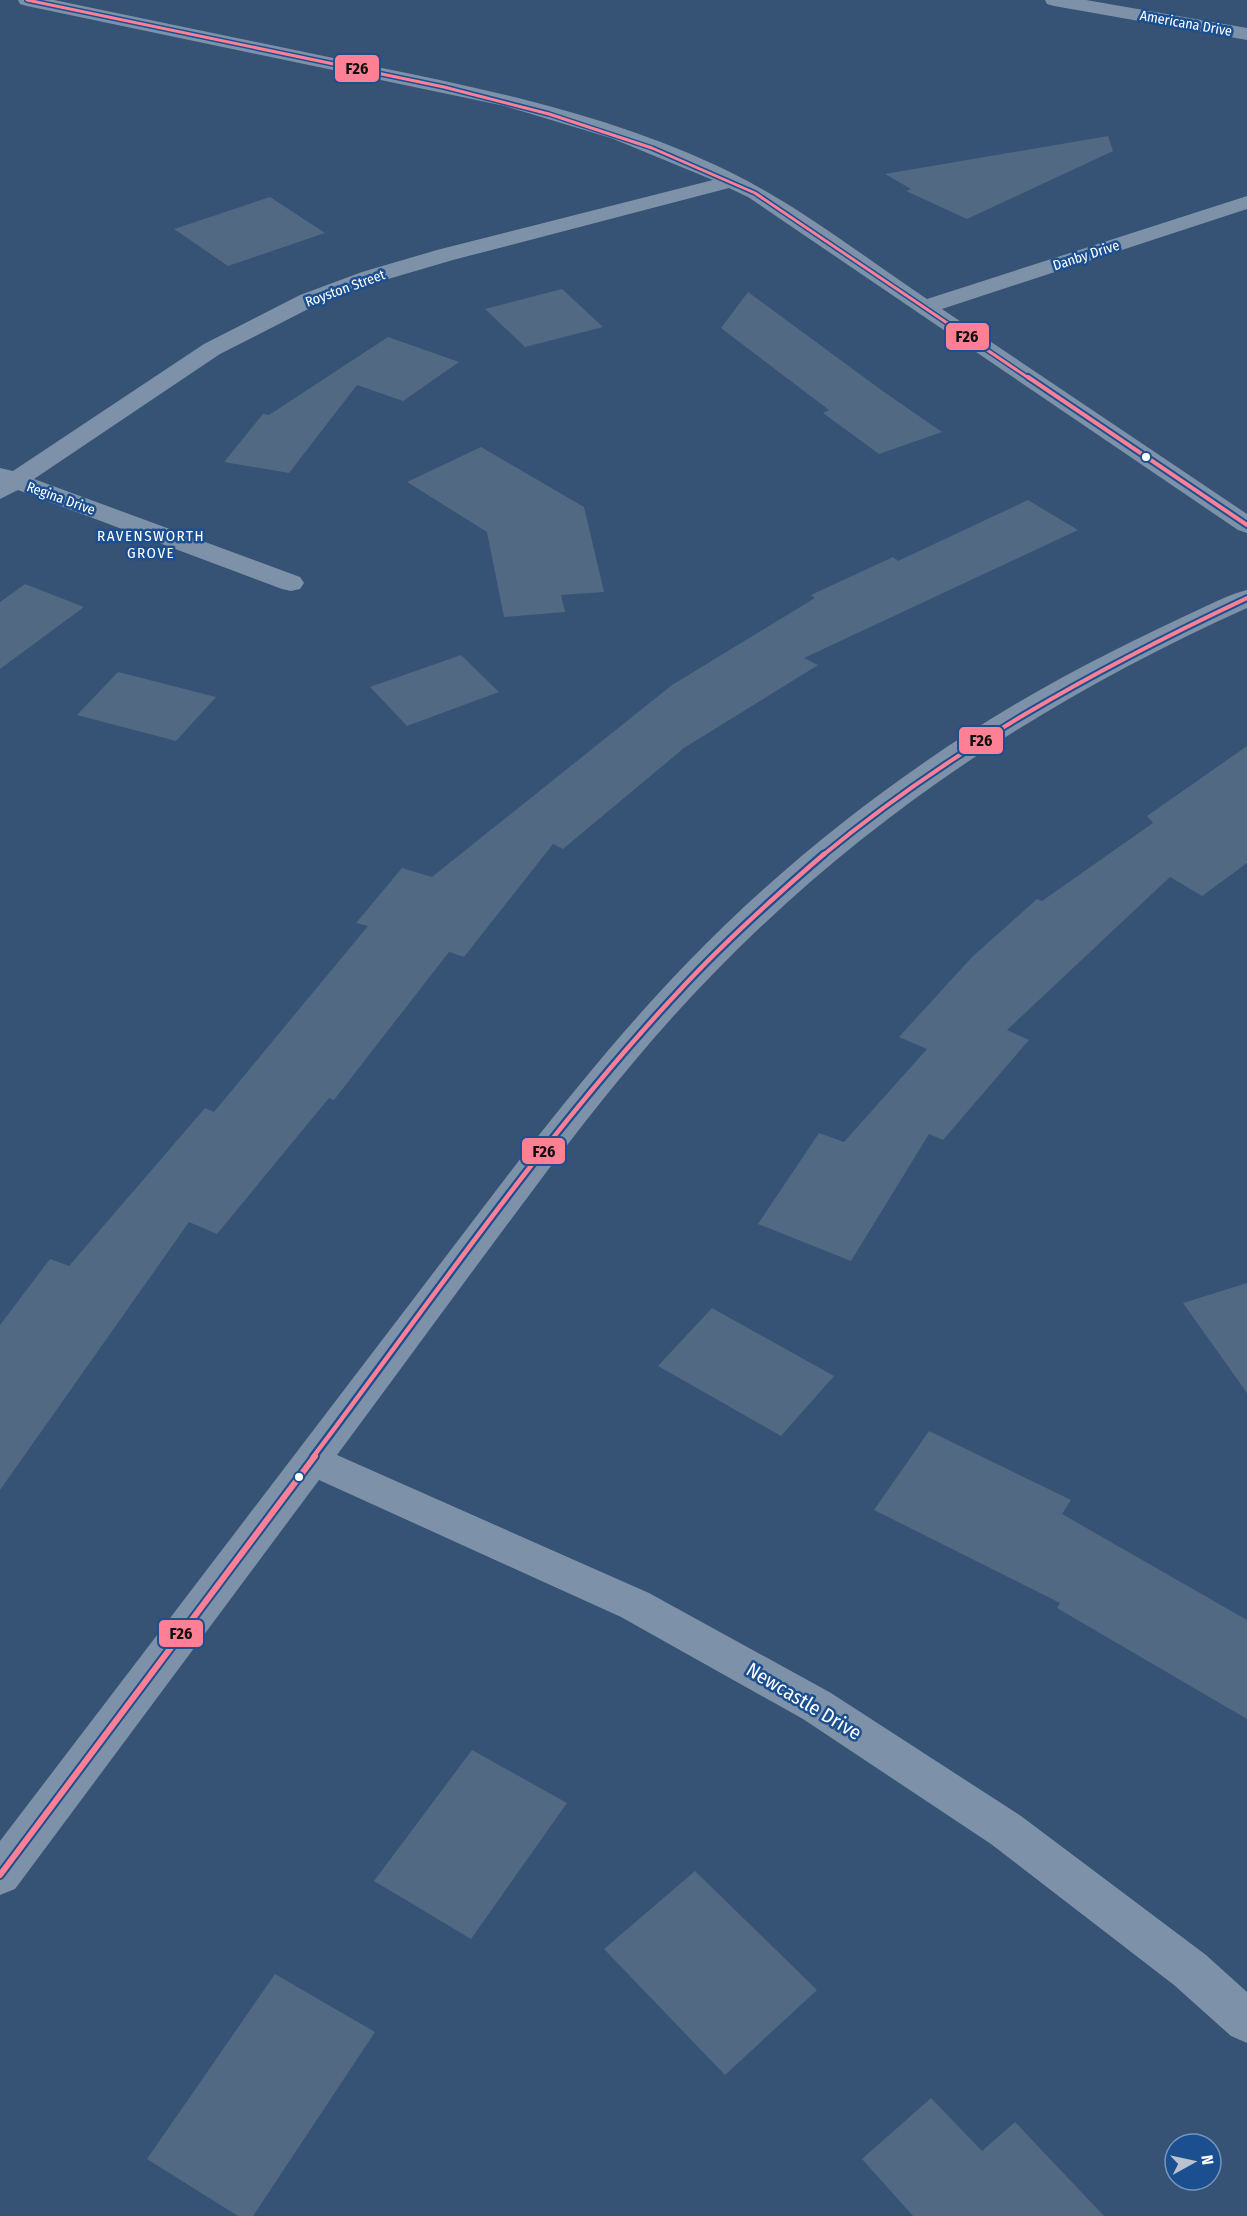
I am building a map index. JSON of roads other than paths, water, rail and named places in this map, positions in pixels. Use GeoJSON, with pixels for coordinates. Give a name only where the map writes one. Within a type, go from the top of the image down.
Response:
{"type":"FeatureCollection","features":[{"type":"Feature","properties":{"kind":"street"},"geometry":{"type":"LineString","coordinates":[[27,0],[476,93],[547,110],[614,130],[672,153],[755,193],[1247,525]]}},
{"type":"Feature","properties":{"kind":"street","name":"Americana Drive"},"geometry":{"type":"LineString","coordinates":[[1054,0],[1247,34]]}},
{"type":"Feature","properties":{"kind":"street","name":"Royston Street"},"geometry":{"type":"LineString","coordinates":[[5,482],[212,349],[262,321],[308,300],[370,277],[445,255],[732,181]]}},
{"type":"Feature","properties":{"kind":"street","name":"Danby Drive"},"geometry":{"type":"LineString","coordinates":[[925,307],[1247,202]]}},
{"type":"Feature","properties":{"kind":"street","name":"Regina Drive"},"geometry":{"type":"LineString","coordinates":[[5,482],[291,583]]}},
{"type":"Feature","properties":{"kind":"street"},"geometry":{"type":"LineString","coordinates":[[0,1875],[585,1099],[699,969],[759,912],[862,822],[975,741],[1082,678],[1195,620],[1247,598]]}},
{"type":"Feature","properties":{"kind":"street","name":"Newcastle Drive"},"geometry":{"type":"LineString","coordinates":[[312,1460],[635,1605],[818,1706],[1006,1830],[1190,1970],[1247,2021]]}},
{"type":"Feature","properties":{"kind":"district","name":"RAVENSWORTH GROVE"},"geometry":{"type":"Point","coordinates":[151,544]}}]}
